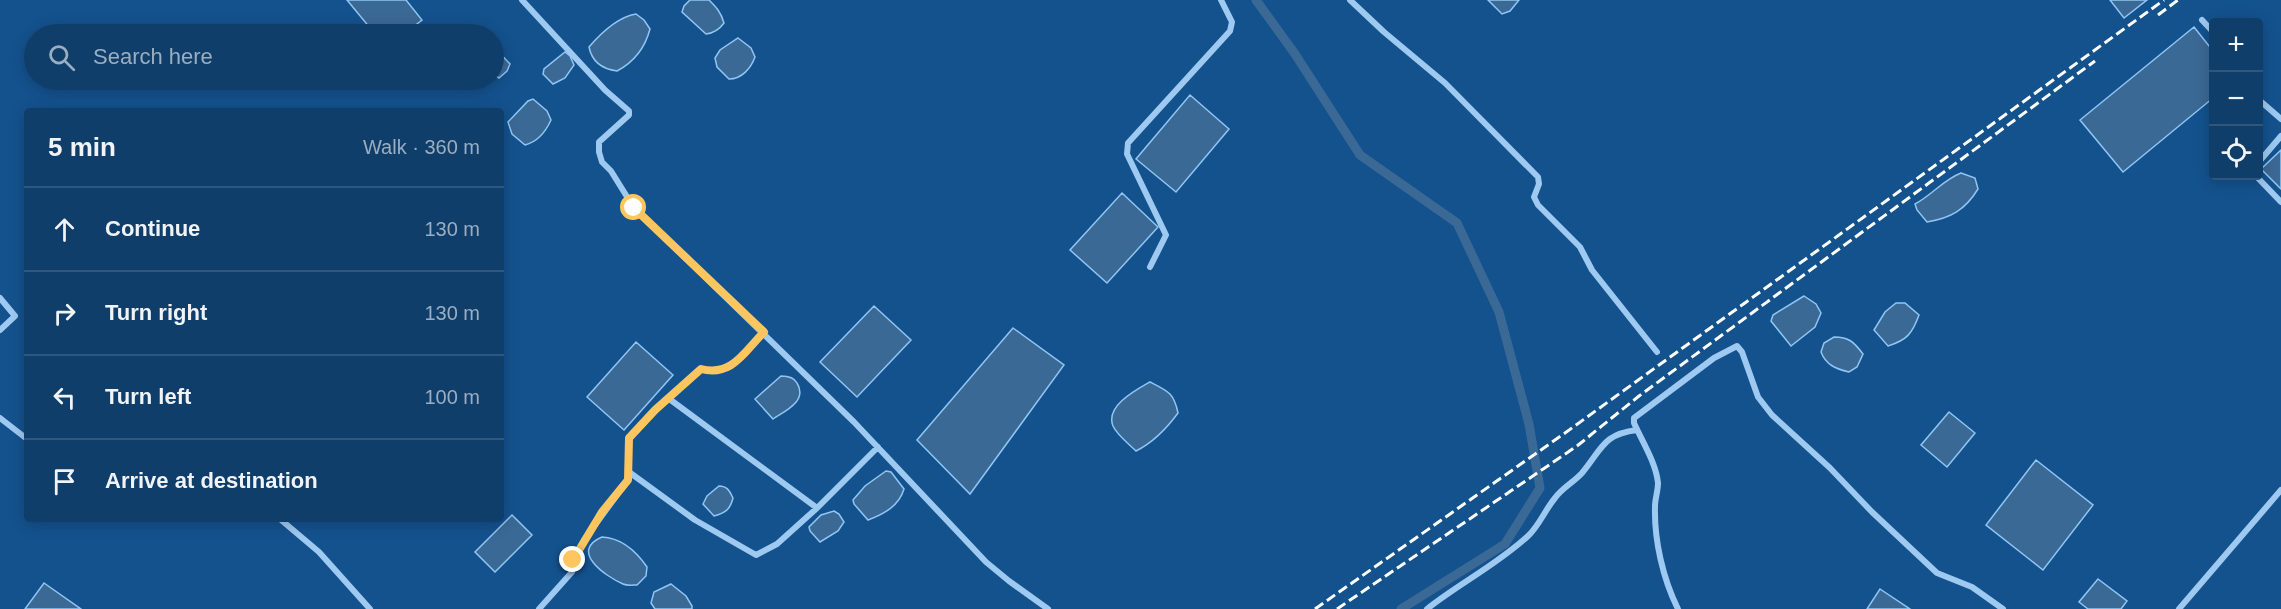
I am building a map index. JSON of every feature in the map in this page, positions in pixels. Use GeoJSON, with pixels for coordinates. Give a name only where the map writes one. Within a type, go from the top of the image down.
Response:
{"type":"FeatureCollection","features":[{"type":"Feature","properties":{"kind":"street"},"geometry":{"type":"LineString","coordinates":[[522,0],[605,90],[629,111],[629,115],[599,142],[599,152],[602,162],[611,171],[634,208],[764,332],[878,447],[986,562],[1048,609]]}},
{"type":"Feature","properties":{"kind":"street"},"geometry":{"type":"LineString","coordinates":[[1150,267],[1166,235],[1127,154],[1128,143],[1230,31],[1232,22],[1221,0]]}},
{"type":"Feature","properties":{"kind":"street"},"geometry":{"type":"LineString","coordinates":[[1350,0],[1445,83],[1538,177],[1539,184],[1534,197],[1538,205],[1580,247],[1592,270],[1657,352]]}},
{"type":"Feature","properties":{"kind":"street"},"geometry":{"type":"LineString","coordinates":[[2202,20],[2209,28]]}},
{"type":"Feature","properties":{"kind":"street"},"geometry":{"type":"LineString","coordinates":[[2263,103],[2281,119]]}},
{"type":"Feature","properties":{"kind":"street"},"geometry":{"type":"LineString","coordinates":[[2263,158],[2281,136]]}},
{"type":"Feature","properties":{"kind":"street"},"geometry":{"type":"LineString","coordinates":[[2260,180],[2281,202]]}},
{"type":"Feature","properties":{"kind":"street"},"geometry":{"type":"LineString","coordinates":[[0,298],[15,316],[0,330]]}},
{"type":"Feature","properties":{"kind":"street"},"geometry":{"type":"LineString","coordinates":[[538,609],[572,572],[576,553],[602,512],[628,480],[629,438],[668,398],[701,369],[713,372],[728,369],[764,332]]}},
{"type":"Feature","properties":{"kind":"street"},"geometry":{"type":"LineString","coordinates":[[1678,609],[1664,575],[1656,530],[1655,507],[1658,483],[1634,418],[1714,358],[1737,346],[1742,352],[1758,397],[1772,416],[1830,468],[1872,512],[1937,573],[1972,587],[2003,609]]}},
{"type":"Feature","properties":{"kind":"street"},"geometry":{"type":"LineString","coordinates":[[668,398],[817,508]]}},
{"type":"Feature","properties":{"kind":"street"},"geometry":{"type":"LineString","coordinates":[[0,418],[24,437]]}},
{"type":"Feature","properties":{"kind":"street"},"geometry":{"type":"LineString","coordinates":[[1427,609],[1451,590],[1488,568],[1530,534],[1556,497],[1580,475],[1603,443],[1620,432],[1637,430]]}},
{"type":"Feature","properties":{"kind":"street"},"geometry":{"type":"LineString","coordinates":[[629,472],[695,520],[756,555],[777,544],[878,447]]}},
{"type":"Feature","properties":{"kind":"street"},"geometry":{"type":"LineString","coordinates":[[2179,609],[2281,490]]}},
{"type":"Feature","properties":{"kind":"street"},"geometry":{"type":"LineString","coordinates":[[284,522],[319,552],[370,609]]}},
{"type":"Feature","properties":{"kind":"water"},"geometry":{"type":"Polygon","coordinates":[[[347,0],[406,0],[422,20],[417,24],[367,24],[347,0]]]}},
{"type":"Feature","properties":{"kind":"water"},"geometry":{"type":"Polygon","coordinates":[[[690,0],[709,0],[718,10],[724,23],[716,31],[706,34],[682,12],[690,0]]]}},
{"type":"Feature","properties":{"kind":"water"},"geometry":{"type":"Polygon","coordinates":[[[1488,0],[1519,0],[1510,11],[1502,14],[1488,0]]]}},
{"type":"Feature","properties":{"kind":"water"},"geometry":{"type":"Polygon","coordinates":[[[2110,0],[2147,0],[2124,18],[2110,0]]]}},
{"type":"Feature","properties":{"kind":"water"},"geometry":{"type":"Polygon","coordinates":[[[636,14],[650,29],[638,54],[617,71],[598,64],[589,47],[616,22],[636,14]]]}},
{"type":"Feature","properties":{"kind":"water"},"geometry":{"type":"Polygon","coordinates":[[[2194,27],[2209,46],[2209,101],[2123,172],[2080,120],[2194,27]]]}},
{"type":"Feature","properties":{"kind":"water"},"geometry":{"type":"Polygon","coordinates":[[[738,38],[751,48],[755,57],[745,72],[734,79],[729,79],[717,67],[715,58],[720,50],[738,38]]]}},
{"type":"Feature","properties":{"kind":"water"},"geometry":{"type":"Polygon","coordinates":[[[565,52],[570,56],[574,65],[565,78],[553,84],[543,74],[544,69],[565,52]]]}},
{"type":"Feature","properties":{"kind":"water"},"geometry":{"type":"Polygon","coordinates":[[[504,58],[510,64],[504,74],[504,58]]]}},
{"type":"Feature","properties":{"kind":"water"},"geometry":{"type":"Polygon","coordinates":[[[1190,95],[1229,129],[1176,192],[1136,159],[1190,95]]]}},
{"type":"Feature","properties":{"kind":"water"},"geometry":{"type":"Polygon","coordinates":[[[533,99],[547,111],[551,120],[541,136],[525,145],[512,134],[508,122],[528,101],[533,99]]]}},
{"type":"Feature","properties":{"kind":"water"},"geometry":{"type":"Polygon","coordinates":[[[2281,150],[2281,189],[2263,171],[2263,167],[2281,150]]]}},
{"type":"Feature","properties":{"kind":"water"},"geometry":{"type":"Polygon","coordinates":[[[1961,173],[1975,178],[1978,189],[1957,212],[1927,222],[1915,204],[1961,173]]]}},
{"type":"Feature","properties":{"kind":"water"},"geometry":{"type":"Polygon","coordinates":[[[1122,193],[1158,227],[1107,283],[1070,250],[1122,193]]]}},
{"type":"Feature","properties":{"kind":"water"},"geometry":{"type":"Polygon","coordinates":[[[1804,296],[1816,304],[1821,313],[1815,327],[1791,346],[1771,321],[1773,315],[1804,296]]]}},
{"type":"Feature","properties":{"kind":"water"},"geometry":{"type":"Polygon","coordinates":[[[1896,303],[1905,303],[1919,315],[1908,335],[1888,346],[1874,330],[1885,312],[1896,303]]]}},
{"type":"Feature","properties":{"kind":"water"},"geometry":{"type":"Polygon","coordinates":[[[874,306],[911,340],[857,397],[820,362],[874,306]]]}},
{"type":"Feature","properties":{"kind":"water"},"geometry":{"type":"Polygon","coordinates":[[[1013,328],[1064,365],[970,494],[917,440],[1013,328]]]}},
{"type":"Feature","properties":{"kind":"water"},"geometry":{"type":"Polygon","coordinates":[[[1834,337],[1851,341],[1863,354],[1857,367],[1849,372],[1832,366],[1821,352],[1824,343],[1834,337]]]}},
{"type":"Feature","properties":{"kind":"water"},"geometry":{"type":"Polygon","coordinates":[[[636,342],[673,375],[624,430],[587,397],[636,342]]]}},
{"type":"Feature","properties":{"kind":"water"},"geometry":{"type":"Polygon","coordinates":[[[781,376],[794,379],[800,389],[800,395],[794,405],[773,419],[755,399],[781,376]]]}},
{"type":"Feature","properties":{"kind":"water"},"geometry":{"type":"Polygon","coordinates":[[[1150,382],[1169,393],[1178,413],[1160,434],[1136,451],[1117,433],[1113,426],[1113,412],[1123,400],[1150,382]]]}},
{"type":"Feature","properties":{"kind":"water"},"geometry":{"type":"Polygon","coordinates":[[[1949,412],[1975,433],[1947,467],[1921,445],[1949,412]]]}},
{"type":"Feature","properties":{"kind":"water"},"geometry":{"type":"Polygon","coordinates":[[[2036,460],[2093,505],[2043,570],[1986,525],[2036,460]]]}},
{"type":"Feature","properties":{"kind":"water"},"geometry":{"type":"Polygon","coordinates":[[[886,471],[891,472],[904,489],[902,495],[890,509],[868,520],[853,500],[865,486],[886,471]]]}},
{"type":"Feature","properties":{"kind":"water"},"geometry":{"type":"Polygon","coordinates":[[[719,486],[728,489],[733,498],[726,510],[714,516],[703,504],[707,496],[719,486]]]}},
{"type":"Feature","properties":{"kind":"water"},"geometry":{"type":"Polygon","coordinates":[[[834,511],[844,522],[838,531],[820,542],[809,527],[821,515],[834,511]]]}},
{"type":"Feature","properties":{"kind":"water"},"geometry":{"type":"Polygon","coordinates":[[[512,515],[532,535],[495,572],[475,552],[512,515]]]}},
{"type":"Feature","properties":{"kind":"water"},"geometry":{"type":"Polygon","coordinates":[[[602,537],[628,546],[647,567],[646,576],[637,585],[626,585],[616,580],[593,563],[589,556],[589,549],[602,537]]]}},
{"type":"Feature","properties":{"kind":"water"},"geometry":{"type":"Polygon","coordinates":[[[2098,579],[2127,601],[2121,609],[2088,609],[2079,602],[2098,579]]]}},
{"type":"Feature","properties":{"kind":"water"},"geometry":{"type":"Polygon","coordinates":[[[44,583],[81,609],[25,609],[44,583]]]}},
{"type":"Feature","properties":{"kind":"water"},"geometry":{"type":"Polygon","coordinates":[[[671,584],[686,596],[692,609],[655,609],[651,603],[654,592],[671,584]]]}},
{"type":"Feature","properties":{"kind":"water"},"geometry":{"type":"Polygon","coordinates":[[[1880,589],[1910,609],[1867,609],[1880,589]]]}},
{"type":"Feature","properties":{"kind":"waterway"},"geometry":{"type":"LineString","coordinates":[[1256,0],[1295,54],[1360,155],[1457,223],[1499,312],[1529,424],[1540,488],[1505,544],[1401,609]]}},
{"type":"Feature","properties":{"kind":"railway"},"geometry":{"type":"LineString","coordinates":[[1315,609],[1565,433],[2164,0]]}},
{"type":"Feature","properties":{"kind":"railway"},"geometry":{"type":"LineString","coordinates":[[2158,15],[2178,0]]}},
{"type":"Feature","properties":{"kind":"railway"},"geometry":{"type":"LineString","coordinates":[[1337,609],[1577,446],[1639,396],[2095,61]]}},
{"type":"Feature","properties":{"kind":"route"},"geometry":{"type":"LineString","coordinates":[[573,560],[602,512],[628,480],[629,438],[655,410],[701,369],[713,372],[728,369],[764,332],[634,208]]}}]}
